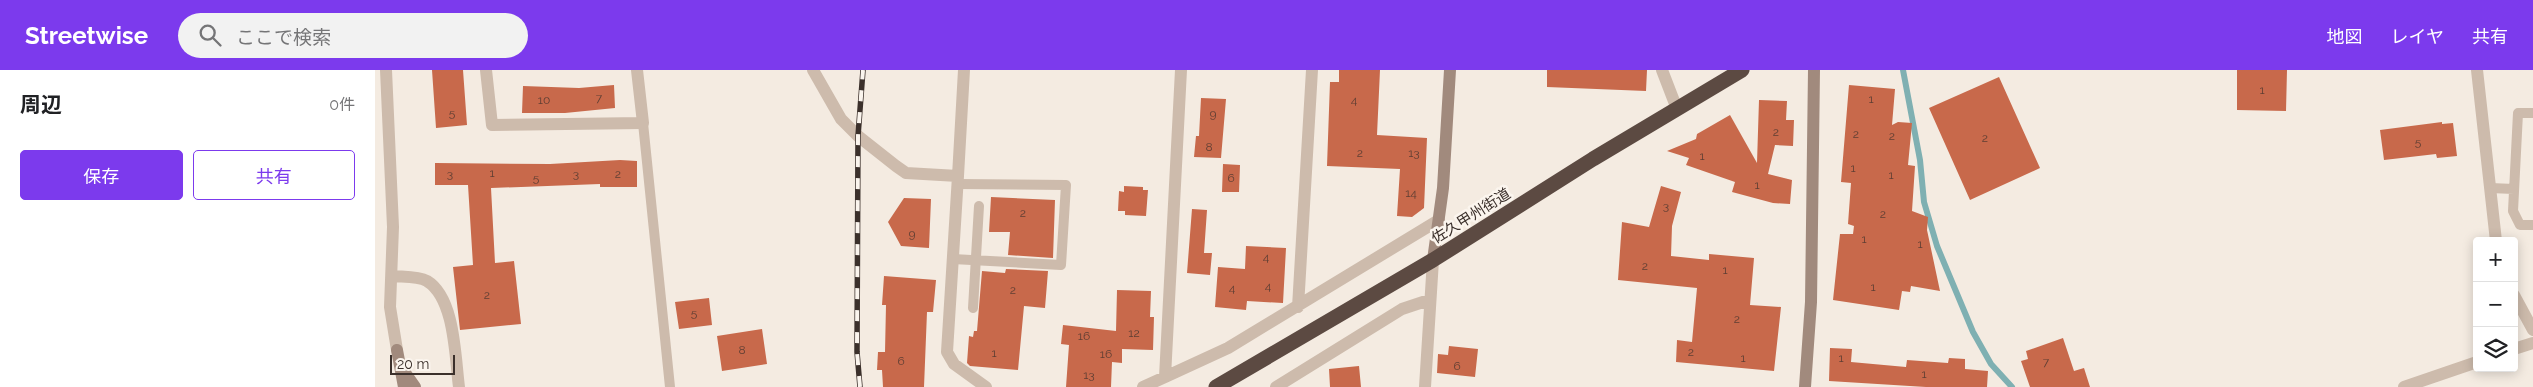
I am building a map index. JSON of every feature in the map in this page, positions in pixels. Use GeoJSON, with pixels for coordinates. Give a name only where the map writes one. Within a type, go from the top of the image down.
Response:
{"type":"FeatureCollection","features":[{"type":"Feature","properties":{"kind":"highway","name":"佐久甲州街道"},"geometry":{"type":"LineString","coordinates":[[1216,387],[1433,260],[1677,108],[1742,70]]}},
{"type":"Feature","properties":{"kind":"main road"},"geometry":{"type":"LineString","coordinates":[[1433,260],[1439,220],[1450,70]]}},
{"type":"Feature","properties":{"kind":"main road"},"geometry":{"type":"LineString","coordinates":[[1805,387],[1811,302],[1814,70]]}},
{"type":"Feature","properties":{"kind":"main road"},"geometry":{"type":"LineString","coordinates":[[397,350],[403,387]]}},
{"type":"Feature","properties":{"kind":"main road"},"geometry":{"type":"LineString","coordinates":[[401,367],[415,387]]}},
{"type":"Feature","properties":{"kind":"street"},"geometry":{"type":"LineString","coordinates":[[385,70],[393,276],[390,307],[397,350]]}},
{"type":"Feature","properties":{"kind":"street"},"geometry":{"type":"LineString","coordinates":[[486,70],[492,125],[643,123],[637,70]]}},
{"type":"Feature","properties":{"kind":"street"},"geometry":{"type":"LineString","coordinates":[[813,70],[841,119],[858,136],[895,166],[906,173],[958,180]]}},
{"type":"Feature","properties":{"kind":"street"},"geometry":{"type":"LineString","coordinates":[[964,70],[947,352],[954,364],[986,387]]}},
{"type":"Feature","properties":{"kind":"street"},"geometry":{"type":"LineString","coordinates":[[1165,377],[1181,70]]}},
{"type":"Feature","properties":{"kind":"street"},"geometry":{"type":"LineString","coordinates":[[1298,307],[1312,70]]}},
{"type":"Feature","properties":{"kind":"street"},"geometry":{"type":"LineString","coordinates":[[1662,70],[1677,108]]}},
{"type":"Feature","properties":{"kind":"street"},"geometry":{"type":"LineString","coordinates":[[2477,70],[2496,237]]}},
{"type":"Feature","properties":{"kind":"street"},"geometry":{"type":"LineString","coordinates":[[1143,387],[1228,348],[1439,220]]}},
{"type":"Feature","properties":{"kind":"street"},"geometry":{"type":"LineString","coordinates":[[1425,387],[1433,260]]}},
{"type":"Feature","properties":{"kind":"street"},"geometry":{"type":"LineString","coordinates":[[393,276],[426,280],[437,289],[444,300],[449,316],[459,387]]}},
{"type":"Feature","properties":{"kind":"street"},"geometry":{"type":"LineString","coordinates":[[1276,387],[1402,308],[1429,300]]}},
{"type":"Feature","properties":{"kind":"street"},"geometry":{"type":"LineString","coordinates":[[2518,302],[2533,330]]}},
{"type":"Feature","properties":{"kind":"street"},"geometry":{"type":"LineString","coordinates":[[2518,348],[2533,343]]}},
{"type":"Feature","properties":{"kind":"street"},"geometry":{"type":"LineString","coordinates":[[2404,387],[2428,383],[2473,364]]}},
{"type":"Feature","properties":{"kind":"lane"},"geometry":{"type":"LineString","coordinates":[[2533,113],[2518,114],[2513,211],[2520,225],[2533,225]]}},
{"type":"Feature","properties":{"kind":"lane"},"geometry":{"type":"LineString","coordinates":[[643,123],[670,387]]}},
{"type":"Feature","properties":{"kind":"lane"},"geometry":{"type":"LineString","coordinates":[[953,259],[1061,265],[1066,185],[958,180]]}},
{"type":"Feature","properties":{"kind":"lane"},"geometry":{"type":"LineString","coordinates":[[2490,188],[2515,189]]}},
{"type":"Feature","properties":{"kind":"lane"},"geometry":{"type":"LineString","coordinates":[[973,308],[979,206]]}},
{"type":"Feature","properties":{"kind":"building"},"geometry":{"type":"Polygon","coordinates":[[[432,70],[463,70],[467,125],[436,128],[432,70]]]}},
{"type":"Feature","properties":{"kind":"building"},"geometry":{"type":"Polygon","coordinates":[[[1339,70],[1380,70],[1377,135],[1427,138],[1424,208],[1412,217],[1397,216],[1400,169],[1327,166],[1330,82],[1339,82],[1339,70]]]}},
{"type":"Feature","properties":{"kind":"building"},"geometry":{"type":"Polygon","coordinates":[[[1547,70],[1647,70],[1646,91],[1547,87],[1547,70]]]}},
{"type":"Feature","properties":{"kind":"building"},"geometry":{"type":"Polygon","coordinates":[[[2237,70],[2287,70],[2286,111],[2237,110],[2237,70]]]}},
{"type":"Feature","properties":{"kind":"building"},"geometry":{"type":"Polygon","coordinates":[[[1999,77],[2040,168],[1970,200],[1929,108],[1999,77]]]}},
{"type":"Feature","properties":{"kind":"building"},"geometry":{"type":"Polygon","coordinates":[[[614,85],[615,108],[565,113],[522,113],[523,86],[579,88],[614,85]]]}},
{"type":"Feature","properties":{"kind":"building"},"geometry":{"type":"Polygon","coordinates":[[[1849,85],[1895,89],[1892,125],[1898,122],[1912,123],[1908,165],[1915,166],[1912,211],[1928,217],[1927,230],[1940,291],[1911,286],[1910,292],[1902,291],[1899,310],[1833,300],[1840,234],[1853,234],[1854,226],[1848,224],[1851,183],[1841,182],[1849,85]]]}},
{"type":"Feature","properties":{"kind":"building"},"geometry":{"type":"Polygon","coordinates":[[[1201,98],[1226,99],[1221,158],[1194,157],[1196,136],[1199,136],[1201,98]]]}},
{"type":"Feature","properties":{"kind":"building"},"geometry":{"type":"Polygon","coordinates":[[[1759,100],[1787,101],[1786,120],[1794,120],[1793,146],[1775,145],[1768,174],[1792,180],[1790,204],[1773,203],[1732,192],[1735,182],[1686,165],[1689,158],[1667,151],[1696,139],[1697,134],[1730,115],[1757,163],[1759,100]]]}},
{"type":"Feature","properties":{"kind":"building"},"geometry":{"type":"Polygon","coordinates":[[[2442,122],[2442,124],[2453,123],[2457,156],[2437,158],[2436,154],[2384,160],[2380,130],[2442,122]]]}},
{"type":"Feature","properties":{"kind":"building"},"geometry":{"type":"Polygon","coordinates":[[[620,160],[637,161],[637,187],[600,187],[600,184],[491,188],[495,263],[514,261],[521,324],[460,330],[453,267],[473,265],[468,185],[435,185],[435,163],[550,164],[620,160]]]}},
{"type":"Feature","properties":{"kind":"building"},"geometry":{"type":"Polygon","coordinates":[[[1223,164],[1240,165],[1239,192],[1222,192],[1223,164]]]}},
{"type":"Feature","properties":{"kind":"building"},"geometry":{"type":"Polygon","coordinates":[[[1124,186],[1143,187],[1143,190],[1148,190],[1146,216],[1125,215],[1125,211],[1118,211],[1119,191],[1124,192],[1124,186]]]}},
{"type":"Feature","properties":{"kind":"building"},"geometry":{"type":"Polygon","coordinates":[[[1661,186],[1681,192],[1672,226],[1671,256],[1709,260],[1709,254],[1754,258],[1750,305],[1781,307],[1774,371],[1676,362],[1677,340],[1692,342],[1697,288],[1618,280],[1622,222],[1649,227],[1661,186]]]}},
{"type":"Feature","properties":{"kind":"building"},"geometry":{"type":"Polygon","coordinates":[[[991,197],[1055,200],[1053,258],[1008,255],[1010,232],[989,232],[991,197]]]}},
{"type":"Feature","properties":{"kind":"building"},"geometry":{"type":"Polygon","coordinates":[[[904,198],[931,199],[929,248],[901,246],[888,222],[904,198]]]}},
{"type":"Feature","properties":{"kind":"building"},"geometry":{"type":"Polygon","coordinates":[[[1192,209],[1207,210],[1204,253],[1212,253],[1210,275],[1187,273],[1192,209]]]}},
{"type":"Feature","properties":{"kind":"building"},"geometry":{"type":"Polygon","coordinates":[[[1246,246],[1286,248],[1283,303],[1247,301],[1246,310],[1215,307],[1218,267],[1245,269],[1246,246]]]}},
{"type":"Feature","properties":{"kind":"building"},"geometry":{"type":"Polygon","coordinates":[[[1006,269],[1048,271],[1045,308],[1024,306],[1018,370],[970,366],[967,363],[969,336],[973,337],[974,331],[977,331],[982,271],[1005,273],[1006,269]]]}},
{"type":"Feature","properties":{"kind":"building"},"geometry":{"type":"Polygon","coordinates":[[[884,276],[936,280],[933,312],[927,312],[924,387],[883,387],[882,370],[877,370],[878,352],[885,352],[886,305],[882,305],[884,276]]]}},
{"type":"Feature","properties":{"kind":"building"},"geometry":{"type":"Polygon","coordinates":[[[1117,290],[1151,291],[1150,317],[1154,317],[1153,350],[1122,349],[1122,363],[1112,362],[1111,387],[1066,387],[1069,345],[1061,344],[1063,325],[1116,331],[1117,290]]]}},
{"type":"Feature","properties":{"kind":"building"},"geometry":{"type":"Polygon","coordinates":[[[709,298],[712,325],[679,329],[675,302],[709,298]]]}},
{"type":"Feature","properties":{"kind":"building"},"geometry":{"type":"Polygon","coordinates":[[[762,329],[767,364],[722,371],[717,336],[762,329]]]}},
{"type":"Feature","properties":{"kind":"building"},"geometry":{"type":"Polygon","coordinates":[[[2063,338],[2074,371],[2084,368],[2090,387],[2030,387],[2021,361],[2028,359],[2026,351],[2063,338]]]}},
{"type":"Feature","properties":{"kind":"building"},"geometry":{"type":"Polygon","coordinates":[[[1449,346],[1478,349],[1475,377],[1437,373],[1438,354],[1448,355],[1449,346]]]}},
{"type":"Feature","properties":{"kind":"building"},"geometry":{"type":"Polygon","coordinates":[[[1830,348],[1852,349],[1851,362],[1906,367],[1907,360],[1948,363],[1949,358],[1965,359],[1965,369],[1988,371],[1987,387],[1926,387],[1829,381],[1830,348]]]}},
{"type":"Feature","properties":{"kind":"building"},"geometry":{"type":"Polygon","coordinates":[[[1359,366],[1361,387],[1330,387],[1329,369],[1359,366]]]}},
{"type":"Feature","properties":{"kind":"waterway"},"geometry":{"type":"LineString","coordinates":[[1903,70],[1920,160],[1924,202],[1937,246],[1973,332],[1991,364],[2012,387]]}},
{"type":"Feature","properties":{"kind":"railway"},"geometry":{"type":"LineString","coordinates":[[860,387],[857,352],[858,136],[863,70]]}}]}
